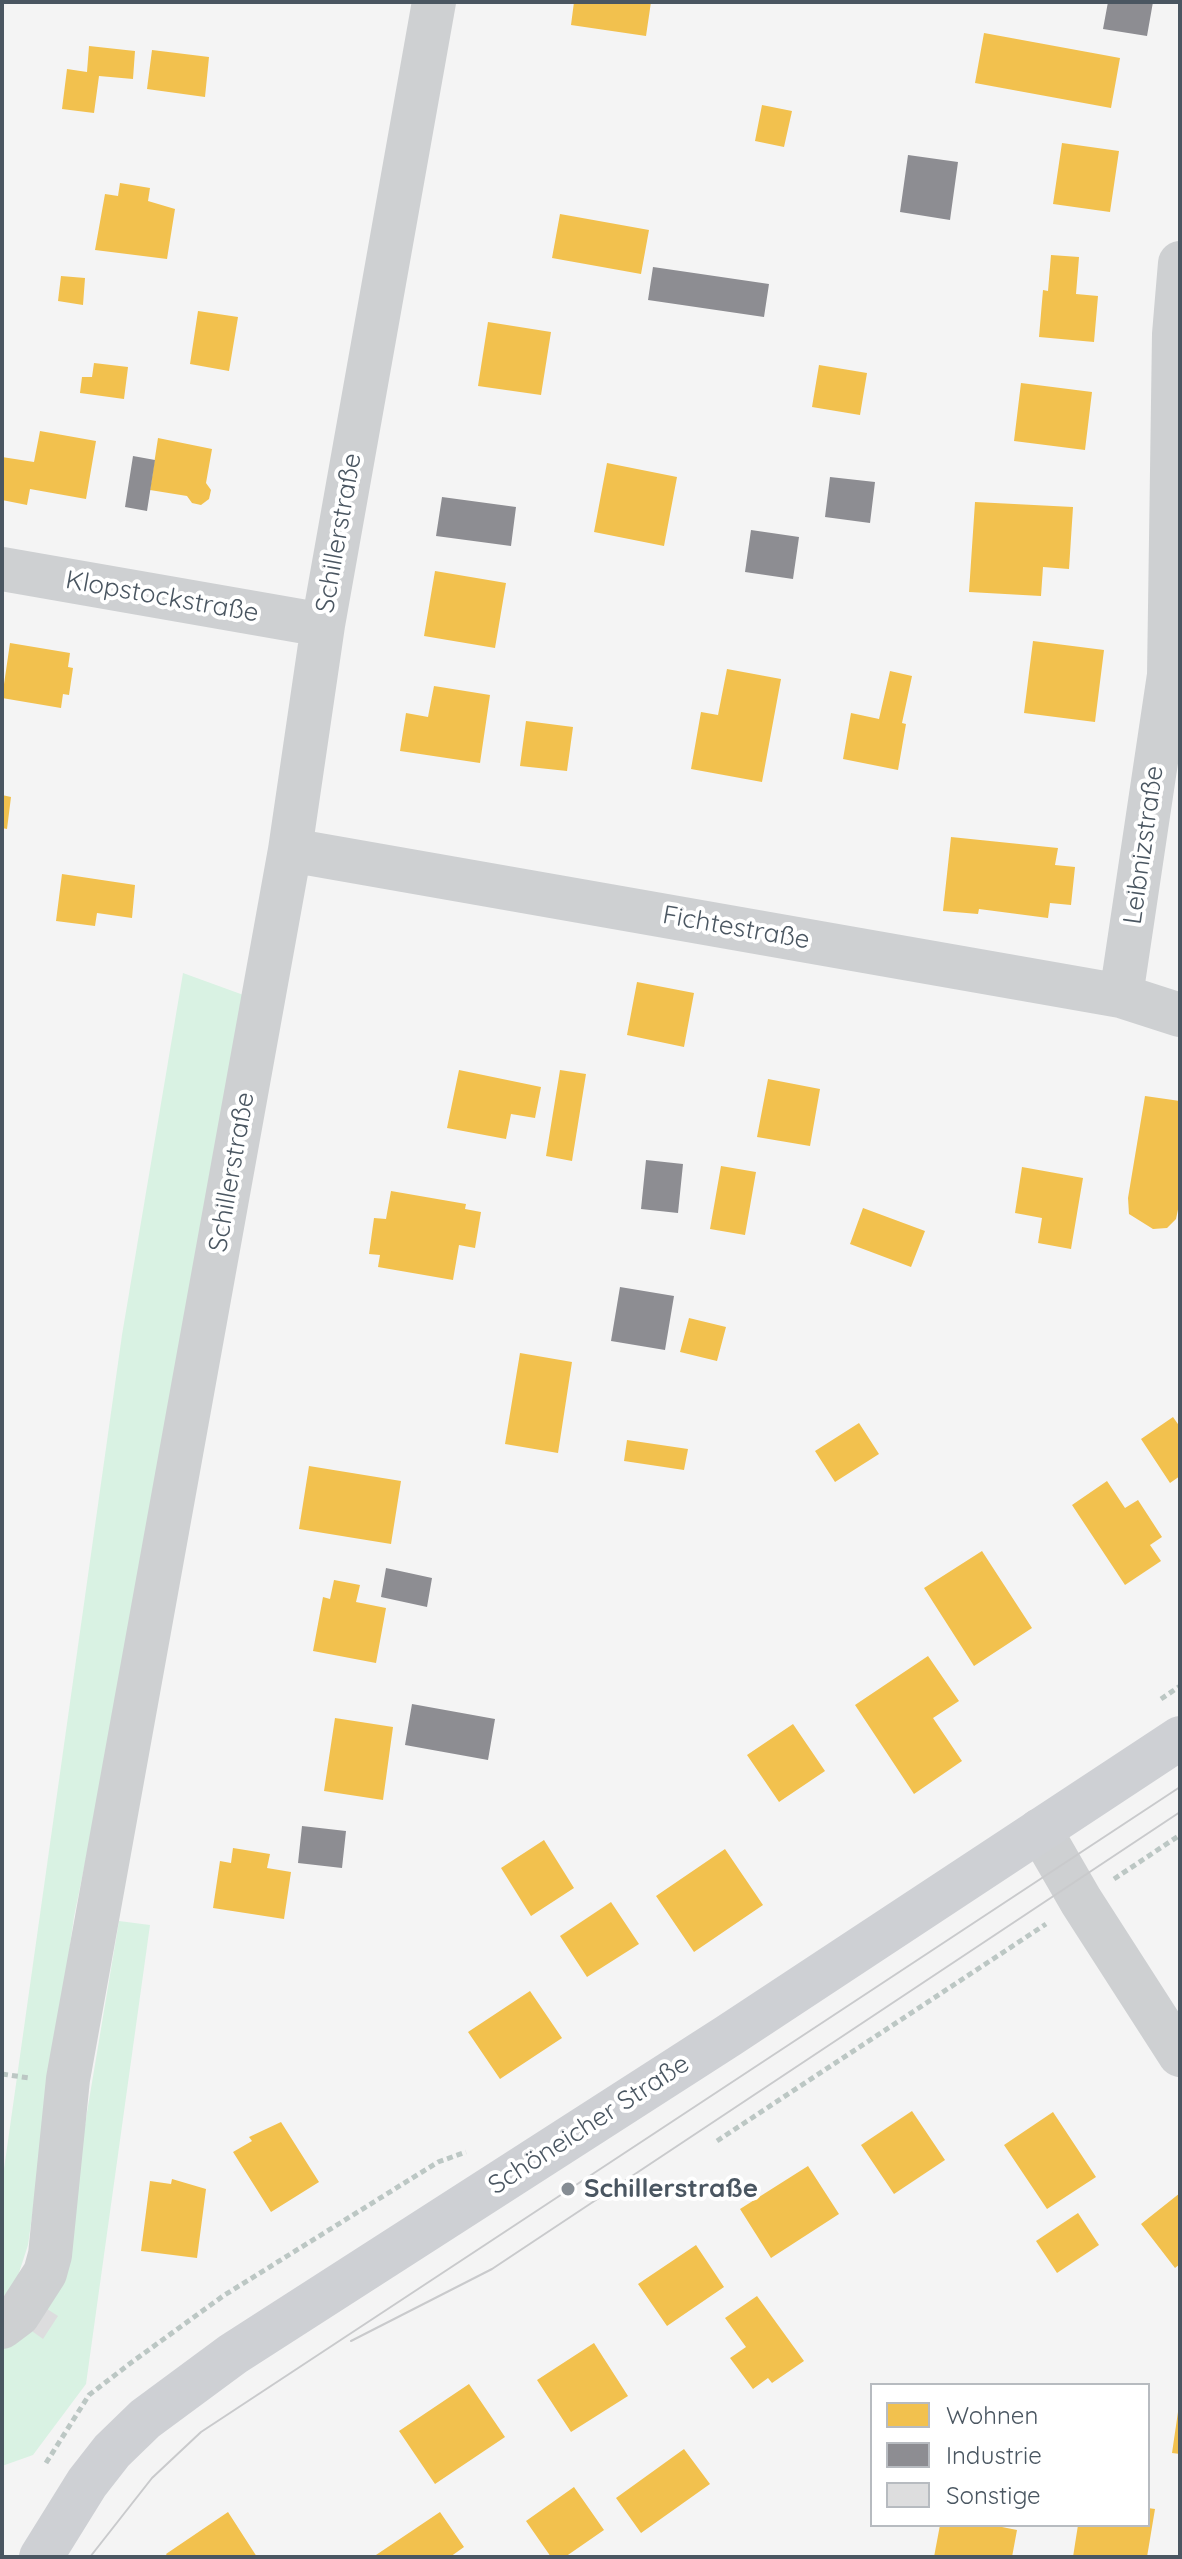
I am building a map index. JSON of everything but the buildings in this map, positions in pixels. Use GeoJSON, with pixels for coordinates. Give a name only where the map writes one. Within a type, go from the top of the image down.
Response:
{"type":"FeatureCollection","features":[{"type":"Feature","properties":{"kind":"main road","name":"Schöneicher Straße"},"geometry":{"type":"LineString","coordinates":[[41,2557],[87,2483],[112,2451],[145,2419],[233,2354],[714,2045],[1180,1738]]}},
{"type":"Feature","properties":{"kind":"street","name":"Schillerstraße"},"geometry":{"type":"LineString","coordinates":[[2,2327],[18,2315],[45,2273],[50,2255],[68,2079],[290,850],[323,625],[434,2]]}},
{"type":"Feature","properties":{"kind":"street","name":"Leibnizstraße"},"geometry":{"type":"LineString","coordinates":[[1121,996],[1169,675],[1174,334],[1180,263]]}},
{"type":"Feature","properties":{"kind":"street","name":"Klopstockstraße"},"geometry":{"type":"LineString","coordinates":[[2,569],[323,625]]}},
{"type":"Feature","properties":{"kind":"street","name":"Fichtestraße"},"geometry":{"type":"LineString","coordinates":[[290,850],[1121,996],[1180,1015]]}},
{"type":"Feature","properties":{"kind":"street"},"geometry":{"type":"LineString","coordinates":[[1040,1830],[1081,1901],[1180,2055]]}},
{"type":"Feature","properties":{"kind":"path"},"geometry":{"type":"LineString","coordinates":[[717,2141],[1180,1835]]}},
{"type":"Feature","properties":{"kind":"green space"},"geometry":{"type":"Polygon","coordinates":[[[183,973],[249,997],[193,1336],[74,1917],[28,2245],[15,2285],[2,2298],[2,2183],[122,1335],[183,973]]]}},
{"type":"Feature","properties":{"kind":"green space"},"geometry":{"type":"Polygon","coordinates":[[[119,1921],[150,1925],[86,2384],[33,2455],[2,2466],[2,2348],[58,2286],[119,1921]]]}},
{"type":"Feature","properties":{"kind":"tram line"},"geometry":{"type":"LineString","coordinates":[[90,2557],[152,2478],[201,2432],[1180,1787]]}},
{"type":"Feature","properties":{"kind":"tram line"},"geometry":{"type":"LineString","coordinates":[[351,2341],[492,2269],[1180,1812]]}},
{"type":"Feature","properties":{"kind":"place","name":"Schillerstraße"},"geometry":{"type":"Point","coordinates":[568,2189]}}]}
